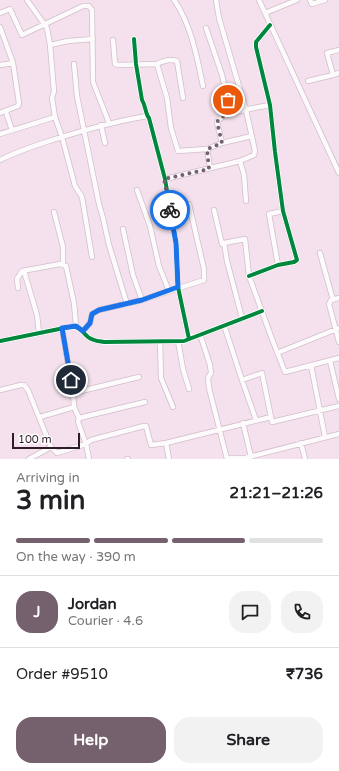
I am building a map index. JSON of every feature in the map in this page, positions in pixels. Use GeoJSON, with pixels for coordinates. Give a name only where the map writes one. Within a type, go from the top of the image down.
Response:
{"type":"FeatureCollection","features":[{"type":"Feature","properties":{"kind":"street"},"geometry":{"type":"LineString","coordinates":[[27,0],[47,28],[50,45],[54,91],[52,98],[55,117],[75,186],[82,197],[92,257]]}},
{"type":"Feature","properties":{"kind":"street"},"geometry":{"type":"LineString","coordinates":[[174,0],[184,17],[203,86]]}},
{"type":"Feature","properties":{"kind":"street"},"geometry":{"type":"LineString","coordinates":[[164,179],[240,161],[254,155],[255,151],[246,110],[226,44],[216,0]]}},
{"type":"Feature","properties":{"kind":"street"},"geometry":{"type":"LineString","coordinates":[[259,0],[339,174]]}},
{"type":"Feature","properties":{"kind":"street"},"geometry":{"type":"LineString","coordinates":[[265,13],[297,0]]}},
{"type":"Feature","properties":{"kind":"street"},"geometry":{"type":"LineString","coordinates":[[310,0],[312,4],[325,0]]}},
{"type":"Feature","properties":{"kind":"street"},"geometry":{"type":"LineString","coordinates":[[0,14],[10,9],[22,34],[83,6],[89,6],[92,10],[93,82],[109,123]]}},
{"type":"Feature","properties":{"kind":"street"},"geometry":{"type":"LineString","coordinates":[[249,276],[278,265],[297,260],[283,211],[270,105],[256,47],[256,42],[270,24]]}},
{"type":"Feature","properties":{"kind":"street"},"geometry":{"type":"LineString","coordinates":[[0,27],[13,63],[19,103],[18,106],[6,112],[0,113]]}},
{"type":"Feature","properties":{"kind":"street"},"geometry":{"type":"LineString","coordinates":[[206,28],[222,75],[231,113]]}},
{"type":"Feature","properties":{"kind":"street"},"geometry":{"type":"LineString","coordinates":[[50,45],[68,41],[93,39]]}},
{"type":"Feature","properties":{"kind":"street"},"geometry":{"type":"LineString","coordinates":[[134,39],[136,64],[142,100],[145,104],[147,116],[149,118],[164,179],[176,243],[178,287],[189,339]]}},
{"type":"Feature","properties":{"kind":"street"},"geometry":{"type":"LineString","coordinates":[[113,40],[115,64],[118,65],[157,64],[174,60],[177,61],[183,98]]}},
{"type":"Feature","properties":{"kind":"street"},"geometry":{"type":"LineString","coordinates":[[333,75],[327,53],[339,50]]}},
{"type":"Feature","properties":{"kind":"street"},"geometry":{"type":"LineString","coordinates":[[0,65],[13,63]]}},
{"type":"Feature","properties":{"kind":"street"},"geometry":{"type":"LineString","coordinates":[[74,64],[77,96],[83,131],[99,204],[109,245],[127,304]]}},
{"type":"Feature","properties":{"kind":"street"},"geometry":{"type":"LineString","coordinates":[[157,64],[167,98],[170,128],[178,151],[207,149],[222,143],[252,136]]}},
{"type":"Feature","properties":{"kind":"street"},"geometry":{"type":"LineString","coordinates":[[308,80],[339,73]]}},
{"type":"Feature","properties":{"kind":"street"},"geometry":{"type":"LineString","coordinates":[[222,143],[217,122],[220,118],[231,113],[270,105]]}},
{"type":"Feature","properties":{"kind":"street"},"geometry":{"type":"LineString","coordinates":[[6,112],[12,130]]}},
{"type":"Feature","properties":{"kind":"street"},"geometry":{"type":"LineString","coordinates":[[0,160],[11,154],[101,125],[147,116]]}},
{"type":"Feature","properties":{"kind":"street"},"geometry":{"type":"LineString","coordinates":[[0,134],[55,117]]}},
{"type":"Feature","properties":{"kind":"street"},"geometry":{"type":"LineString","coordinates":[[101,125],[105,143]]}},
{"type":"Feature","properties":{"kind":"street"},"geometry":{"type":"LineString","coordinates":[[207,149],[210,168]]}},
{"type":"Feature","properties":{"kind":"street"},"geometry":{"type":"LineString","coordinates":[[240,161],[244,176],[246,201]]}},
{"type":"Feature","properties":{"kind":"street"},"geometry":{"type":"LineString","coordinates":[[137,190],[150,226],[159,266],[169,291]]}},
{"type":"Feature","properties":{"kind":"street"},"geometry":{"type":"LineString","coordinates":[[83,331],[90,323],[91,316],[94,312],[142,300],[178,287],[204,280],[204,269],[189,204]]}},
{"type":"Feature","properties":{"kind":"street"},"geometry":{"type":"LineString","coordinates":[[214,210],[222,244],[224,243],[227,261],[242,318]]}},
{"type":"Feature","properties":{"kind":"street"},"geometry":{"type":"LineString","coordinates":[[278,265],[269,214],[283,211]]}},
{"type":"Feature","properties":{"kind":"street"},"geometry":{"type":"LineString","coordinates":[[54,212],[64,247],[63,264],[66,266],[74,303],[76,326]]}},
{"type":"Feature","properties":{"kind":"street"},"geometry":{"type":"LineString","coordinates":[[123,229],[133,275],[142,300]]}},
{"type":"Feature","properties":{"kind":"street"},"geometry":{"type":"LineString","coordinates":[[224,243],[245,239],[249,276],[285,372],[339,358]]}},
{"type":"Feature","properties":{"kind":"street"},"geometry":{"type":"LineString","coordinates":[[320,253],[332,300]]}},
{"type":"Feature","properties":{"kind":"street"},"geometry":{"type":"LineString","coordinates":[[18,288],[17,279],[22,271],[63,264]]}},
{"type":"Feature","properties":{"kind":"street"},"geometry":{"type":"LineString","coordinates":[[24,271],[36,315],[39,333]]}},
{"type":"Feature","properties":{"kind":"street"},"geometry":{"type":"LineString","coordinates":[[339,298],[330,301],[329,304],[337,328],[339,342]]}},
{"type":"Feature","properties":{"kind":"street"},"geometry":{"type":"LineString","coordinates":[[0,341],[76,326],[96,341],[178,341],[189,339],[262,311]]}},
{"type":"Feature","properties":{"kind":"street"},"geometry":{"type":"LineString","coordinates":[[224,325],[256,420]]}},
{"type":"Feature","properties":{"kind":"street"},"geometry":{"type":"LineString","coordinates":[[62,328],[73,393],[74,408],[79,418],[78,422],[86,444],[89,459]]}},
{"type":"Feature","properties":{"kind":"street"},"geometry":{"type":"LineString","coordinates":[[277,353],[337,328]]}},
{"type":"Feature","properties":{"kind":"street"},"geometry":{"type":"LineString","coordinates":[[200,334],[210,365],[211,373],[208,378],[209,388],[227,459],[245,458],[339,434]]}},
{"type":"Feature","properties":{"kind":"street"},"geometry":{"type":"LineString","coordinates":[[178,341],[183,369],[189,389]]}},
{"type":"Feature","properties":{"kind":"street"},"geometry":{"type":"LineString","coordinates":[[160,342],[161,378],[173,407]]}},
{"type":"Feature","properties":{"kind":"street"},"geometry":{"type":"LineString","coordinates":[[330,361],[339,399]]}},
{"type":"Feature","properties":{"kind":"street"},"geometry":{"type":"LineString","coordinates":[[311,366],[325,437]]}},
{"type":"Feature","properties":{"kind":"street"},"geometry":{"type":"LineString","coordinates":[[242,380],[262,373],[272,422],[339,406]]}},
{"type":"Feature","properties":{"kind":"street"},"geometry":{"type":"LineString","coordinates":[[73,393],[138,377]]}},
{"type":"Feature","properties":{"kind":"street"},"geometry":{"type":"LineString","coordinates":[[0,390],[24,385],[28,390],[40,417],[51,447],[57,453],[86,444],[91,440],[144,426],[146,426],[151,445],[271,417]]}},
{"type":"Feature","properties":{"kind":"street"},"geometry":{"type":"LineString","coordinates":[[79,418],[145,402]]}},
{"type":"Feature","properties":{"kind":"street"},"geometry":{"type":"LineString","coordinates":[[40,417],[74,408]]}},
{"type":"Feature","properties":{"kind":"street"},"geometry":{"type":"LineString","coordinates":[[243,423],[251,456]]}},
{"type":"Feature","properties":{"kind":"street"},"geometry":{"type":"LineString","coordinates":[[166,442],[169,459]]}},
{"type":"Feature","properties":{"kind":"street"},"geometry":{"type":"LineString","coordinates":[[301,443],[305,459]]}},
{"type":"Feature","properties":{"kind":"street"},"geometry":{"type":"LineString","coordinates":[[29,459],[51,447]]}},
{"type":"Feature","properties":{"kind":"cycle path"},"geometry":{"type":"LineString","coordinates":[[249,276],[278,265],[297,260],[283,211],[270,105],[256,47],[256,42],[270,25]]}},
{"type":"Feature","properties":{"kind":"cycle path"},"geometry":{"type":"LineString","coordinates":[[134,39],[136,64],[142,100],[149,118],[165,179],[176,243],[178,287],[189,339]]}},
{"type":"Feature","properties":{"kind":"cycle path"},"geometry":{"type":"LineString","coordinates":[[0,341],[69,327],[76,327],[88,337],[96,341],[104,342],[184,341],[262,311]]}},
{"type":"Feature","properties":{"kind":"way so far"},"geometry":{"type":"LineString","coordinates":[[170,210],[164,179],[210,168],[207,149],[222,143],[217,120],[231,113],[228,100]]}},
{"type":"Feature","properties":{"kind":"route"},"geometry":{"type":"LineString","coordinates":[[71,380],[62,328],[76,326],[83,331],[90,323],[91,316],[94,312],[142,300],[178,287],[176,243],[170,210]]}}]}
